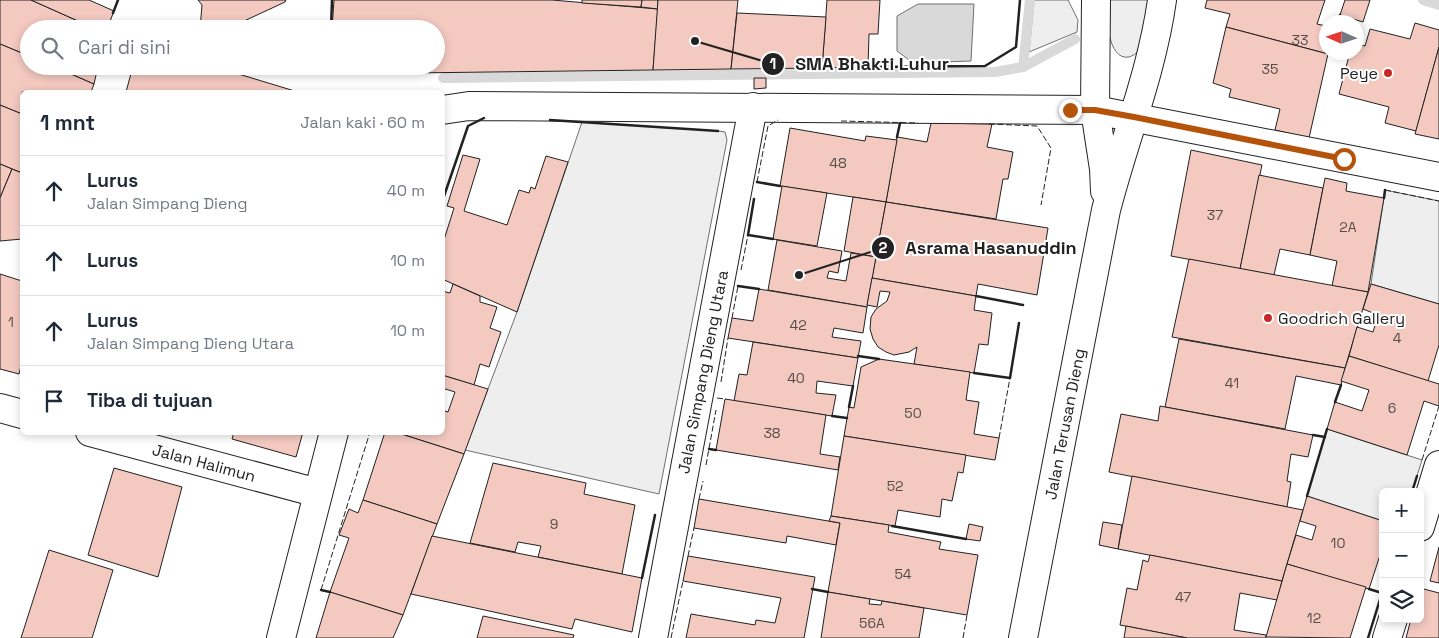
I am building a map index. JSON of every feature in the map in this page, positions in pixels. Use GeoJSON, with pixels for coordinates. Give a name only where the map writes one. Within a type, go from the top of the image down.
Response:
{"type":"FeatureCollection","features":[{"type":"Feature","properties":{"kind":"street","name":"Jalan Terusan Dieng"},"geometry":{"type":"LineString","coordinates":[[1096,0],[1095,110],[1104,169],[1106,210]]}},
{"type":"Feature","properties":{"kind":"street","name":"Jalan Terusan Dieng"},"geometry":{"type":"LineString","coordinates":[[1023,638],[1106,210],[1134,117],[1158,26],[1162,0]]}},
{"type":"Feature","properties":{"kind":"street"},"geometry":{"type":"LineString","coordinates":[[445,110],[469,106],[1095,110],[1439,177]]}},
{"type":"Feature","properties":{"kind":"street","name":"Jalan Simpang Dieng Utara"},"geometry":{"type":"LineString","coordinates":[[653,638],[753,107]]}},
{"type":"Feature","properties":{"kind":"street"},"geometry":{"type":"LineString","coordinates":[[0,408],[20,413]]}},
{"type":"Feature","properties":{"kind":"street","name":"Jalan Halimun"},"geometry":{"type":"LineString","coordinates":[[101,435],[318,493]]}},
{"type":"Feature","properties":{"kind":"street"},"geometry":{"type":"LineString","coordinates":[[281,638],[333,435]]}},
{"type":"Feature","properties":{"kind":"street"},"geometry":{"type":"LineString","coordinates":[[1424,514],[1439,465]]}},
{"type":"Feature","properties":{"kind":"street"},"geometry":{"type":"LineString","coordinates":[[1387,638],[1391,623]]}},
{"type":"Feature","properties":{"kind":"shaded area"},"geometry":{"type":"Polygon","coordinates":[[[1034,0],[1068,0],[1078,20],[1077,32],[1029,52],[1034,0]]]}},
{"type":"Feature","properties":{"kind":"shaded area"},"geometry":{"type":"Polygon","coordinates":[[[1107,0],[1152,0],[1139,51],[1130,57],[1122,56],[1116,52],[1112,44],[1109,35],[1107,0]]]}},
{"type":"Feature","properties":{"kind":"shaded area"},"geometry":{"type":"Polygon","coordinates":[[[918,4],[974,4],[971,61],[913,63],[897,51],[897,16],[918,4]]]}},
{"type":"Feature","properties":{"kind":"shaded area"},"geometry":{"type":"Polygon","coordinates":[[[582,122],[718,131],[725,132],[727,140],[659,494],[465,450],[517,312],[582,122]]]}},
{"type":"Feature","properties":{"kind":"shaded area"},"geometry":{"type":"Polygon","coordinates":[[[1385,190],[1439,201],[1439,304],[1371,284],[1385,190]]]}},
{"type":"Feature","properties":{"kind":"shaded area"},"geometry":{"type":"Polygon","coordinates":[[[1327,429],[1422,460],[1413,488],[1379,488],[1379,520],[1307,496],[1327,429]]]}},
{"type":"Feature","properties":{"kind":"building"},"geometry":{"type":"Polygon","coordinates":[[[0,0],[31,0],[76,20],[20,20],[20,52],[0,44],[0,0]]]}},
{"type":"Feature","properties":{"kind":"building"},"geometry":{"type":"Polygon","coordinates":[[[31,0],[89,0],[114,11],[110,20],[76,20],[31,0]]]}},
{"type":"Feature","properties":{"kind":"building"},"geometry":{"type":"Polygon","coordinates":[[[198,0],[286,0],[246,20],[201,20],[202,5],[198,0]]]}},
{"type":"Feature","properties":{"kind":"building"},"geometry":{"type":"Polygon","coordinates":[[[334,0],[552,0],[658,9],[653,70],[445,73],[445,20],[333,20],[334,0]]]}},
{"type":"Feature","properties":{"kind":"building"},"geometry":{"type":"Polygon","coordinates":[[[582,0],[642,0],[641,7],[582,3],[582,0]]]}},
{"type":"Feature","properties":{"kind":"building"},"geometry":{"type":"Polygon","coordinates":[[[642,0],[658,0],[658,9],[641,7],[642,0]]]}},
{"type":"Feature","properties":{"kind":"building"},"geometry":{"type":"Polygon","coordinates":[[[658,0],[738,0],[731,69],[653,70],[658,0]]]}},
{"type":"Feature","properties":{"kind":"building"},"geometry":{"type":"Polygon","coordinates":[[[827,0],[880,0],[878,34],[869,34],[868,67],[822,68],[827,0]]]}},
{"type":"Feature","properties":{"kind":"building"},"geometry":{"type":"Polygon","coordinates":[[[1207,0],[1325,0],[1317,24],[1319,24],[1319,52],[1226,27],[1230,14],[1205,8],[1207,0]]]}},
{"type":"Feature","properties":{"kind":"building"},"geometry":{"type":"Polygon","coordinates":[[[1345,0],[1370,0],[1364,19],[1364,15],[1340,15],[1345,0]]]}},
{"type":"Feature","properties":{"kind":"building"},"geometry":{"type":"Polygon","coordinates":[[[737,13],[826,17],[822,68],[731,69],[737,13]]]}},
{"type":"Feature","properties":{"kind":"building","name":"Peye"},"geometry":{"type":"Polygon","coordinates":[[[1415,23],[1439,30],[1439,47],[1416,131],[1385,123],[1389,107],[1339,94],[1348,60],[1364,60],[1364,46],[1370,29],[1410,39],[1415,23]]]}},
{"type":"Feature","properties":{"kind":"building"},"geometry":{"type":"Polygon","coordinates":[[[1226,27],[1319,52],[1319,60],[1327,60],[1309,138],[1275,130],[1280,109],[1229,97],[1231,89],[1213,83],[1226,27]]]}},
{"type":"Feature","properties":{"kind":"building"},"geometry":{"type":"Polygon","coordinates":[[[0,44],[20,52],[20,75],[74,75],[94,84],[92,90],[20,90],[20,113],[0,105],[0,44]]]}},
{"type":"Feature","properties":{"kind":"building"},"geometry":{"type":"Polygon","coordinates":[[[1439,47],[1439,139],[1415,134],[1439,47]]]}},
{"type":"Feature","properties":{"kind":"building"},"geometry":{"type":"Polygon","coordinates":[[[74,75],[96,75],[94,84],[74,75]]]}},
{"type":"Feature","properties":{"kind":"building"},"geometry":{"type":"Polygon","coordinates":[[[131,75],[242,75],[291,90],[127,90],[131,75]]]}},
{"type":"Feature","properties":{"kind":"building"},"geometry":{"type":"Polygon","coordinates":[[[754,78],[766,78],[766,88],[754,89],[754,78]]]}},
{"type":"Feature","properties":{"kind":"building"},"geometry":{"type":"Polygon","coordinates":[[[0,105],[20,113],[20,172],[0,164],[0,105]]]}},
{"type":"Feature","properties":{"kind":"building"},"geometry":{"type":"Polygon","coordinates":[[[931,123],[992,124],[987,147],[1013,152],[1008,179],[1003,179],[996,219],[886,202],[897,137],[927,142],[931,123]]]}},
{"type":"Feature","properties":{"kind":"building"},"geometry":{"type":"Polygon","coordinates":[[[790,128],[865,141],[866,136],[897,140],[886,202],[780,186],[790,128]]]}},
{"type":"Feature","properties":{"kind":"building"},"geometry":{"type":"Polygon","coordinates":[[[1191,150],[1262,165],[1240,269],[1171,256],[1191,150]]]}},
{"type":"Feature","properties":{"kind":"building"},"geometry":{"type":"Polygon","coordinates":[[[463,155],[480,159],[464,211],[507,225],[519,190],[529,193],[531,187],[535,189],[546,156],[568,162],[517,312],[445,280],[445,236],[454,208],[447,206],[463,155]]]}},
{"type":"Feature","properties":{"kind":"building"},"geometry":{"type":"Polygon","coordinates":[[[0,164],[12,169],[0,198],[0,164]]]}},
{"type":"Feature","properties":{"kind":"building"},"geometry":{"type":"Polygon","coordinates":[[[12,169],[20,172],[20,239],[0,241],[0,198],[12,169]]]}},
{"type":"Feature","properties":{"kind":"building"},"geometry":{"type":"Polygon","coordinates":[[[1259,175],[1323,188],[1310,255],[1280,249],[1274,275],[1240,269],[1259,175]]]}},
{"type":"Feature","properties":{"kind":"building"},"geometry":{"type":"Polygon","coordinates":[[[1325,178],[1347,183],[1346,191],[1384,198],[1368,292],[1332,286],[1337,261],[1310,255],[1325,178]]]}},
{"type":"Feature","properties":{"kind":"building"},"geometry":{"type":"Polygon","coordinates":[[[782,186],[827,193],[817,246],[773,239],[782,186]]]}},
{"type":"Feature","properties":{"kind":"building"},"geometry":{"type":"Polygon","coordinates":[[[853,197],[886,202],[876,257],[844,251],[853,197]]]}},
{"type":"Feature","properties":{"kind":"building"},"geometry":{"type":"Polygon","coordinates":[[[886,202],[1048,228],[1037,295],[978,284],[976,296],[872,278],[886,202]]]}},
{"type":"Feature","properties":{"kind":"building"},"geometry":{"type":"Polygon","coordinates":[[[777,240],[842,251],[838,273],[829,271],[827,278],[846,281],[851,253],[876,257],[867,307],[768,290],[777,240]]]}},
{"type":"Feature","properties":{"kind":"building","name":"Goodrich Gallery"},"geometry":{"type":"Polygon","coordinates":[[[1189,259],[1368,292],[1345,368],[1172,337],[1189,259]]]}},
{"type":"Feature","properties":{"kind":"building"},"geometry":{"type":"Polygon","coordinates":[[[0,274],[20,280],[20,370],[19,374],[0,369],[0,274]]]}},
{"type":"Feature","properties":{"kind":"building"},"geometry":{"type":"Polygon","coordinates":[[[872,278],[976,296],[974,310],[992,313],[988,345],[979,344],[974,373],[914,364],[917,347],[909,352],[894,355],[878,347],[870,329],[871,317],[876,309],[887,301],[890,292],[880,291],[877,307],[867,305],[872,278]]]}},
{"type":"Feature","properties":{"kind":"building"},"geometry":{"type":"Polygon","coordinates":[[[453,284],[480,296],[480,302],[497,307],[490,328],[501,332],[489,367],[480,364],[474,385],[445,376],[445,292],[450,293],[453,284]]]}},
{"type":"Feature","properties":{"kind":"building"},"geometry":{"type":"Polygon","coordinates":[[[1371,284],[1439,304],[1439,345],[1428,381],[1349,356],[1357,327],[1373,332],[1378,315],[1363,309],[1371,284]]]}},
{"type":"Feature","properties":{"kind":"building"},"geometry":{"type":"Polygon","coordinates":[[[759,289],[867,307],[863,333],[834,328],[832,337],[861,341],[858,358],[728,338],[732,318],[753,321],[759,289]]]}},
{"type":"Feature","properties":{"kind":"building"},"geometry":{"type":"Polygon","coordinates":[[[1179,339],[1345,368],[1341,385],[1296,376],[1285,429],[1165,407],[1179,339]]]}},
{"type":"Feature","properties":{"kind":"building"},"geometry":{"type":"Polygon","coordinates":[[[753,342],[858,358],[853,386],[817,381],[816,393],[836,395],[832,416],[734,401],[739,374],[747,375],[753,342]]]}},
{"type":"Feature","properties":{"kind":"building"},"geometry":{"type":"Polygon","coordinates":[[[1349,356],[1439,384],[1439,406],[1424,401],[1407,455],[1327,429],[1335,402],[1362,411],[1369,390],[1341,381],[1349,356]]]}},
{"type":"Feature","properties":{"kind":"building"},"geometry":{"type":"Polygon","coordinates":[[[879,359],[970,372],[966,400],[979,402],[974,434],[999,438],[995,460],[844,436],[849,407],[854,408],[861,367],[879,359]]]}},
{"type":"Feature","properties":{"kind":"building"},"geometry":{"type":"Polygon","coordinates":[[[445,376],[488,389],[464,454],[404,435],[445,435],[445,411],[448,412],[455,392],[445,389],[445,376]]]}},
{"type":"Feature","properties":{"kind":"building"},"geometry":{"type":"Polygon","coordinates":[[[725,399],[826,415],[820,454],[840,457],[838,470],[716,450],[725,399]]]}},
{"type":"Feature","properties":{"kind":"building"},"geometry":{"type":"Polygon","coordinates":[[[1160,406],[1313,435],[1308,457],[1291,454],[1287,481],[1291,482],[1287,507],[1109,472],[1121,414],[1158,421],[1160,406]]]}},
{"type":"Feature","properties":{"kind":"building"},"geometry":{"type":"Polygon","coordinates":[[[233,435],[302,435],[296,457],[232,439],[233,435]]]}},
{"type":"Feature","properties":{"kind":"building"},"geometry":{"type":"Polygon","coordinates":[[[384,435],[404,435],[464,454],[437,524],[363,500],[384,435]]]}},
{"type":"Feature","properties":{"kind":"building"},"geometry":{"type":"Polygon","coordinates":[[[844,436],[966,455],[963,473],[958,472],[952,501],[942,499],[940,517],[898,510],[895,526],[831,516],[844,436]]]}},
{"type":"Feature","properties":{"kind":"building"},"geometry":{"type":"Polygon","coordinates":[[[493,463],[586,483],[584,494],[635,505],[622,574],[538,557],[541,546],[518,542],[515,552],[470,543],[493,463]]]}},
{"type":"Feature","properties":{"kind":"building"},"geometry":{"type":"Polygon","coordinates":[[[114,468],[182,487],[158,577],[88,555],[114,468]]]}},
{"type":"Feature","properties":{"kind":"building"},"geometry":{"type":"Polygon","coordinates":[[[1132,476],[1303,510],[1282,581],[1118,549],[1132,476]]]}},
{"type":"Feature","properties":{"kind":"building"},"geometry":{"type":"Polygon","coordinates":[[[1307,496],[1379,520],[1379,558],[1369,589],[1287,564],[1296,535],[1312,540],[1316,526],[1300,521],[1307,496]]]}},
{"type":"Feature","properties":{"kind":"building"},"geometry":{"type":"Polygon","coordinates":[[[699,499],[840,523],[836,545],[787,536],[786,543],[694,528],[699,499]]]}},
{"type":"Feature","properties":{"kind":"building"},"geometry":{"type":"Polygon","coordinates":[[[363,500],[437,524],[403,615],[330,592],[349,538],[339,535],[349,509],[358,513],[363,500]]]}},
{"type":"Feature","properties":{"kind":"building"},"geometry":{"type":"Polygon","coordinates":[[[831,516],[889,525],[888,532],[941,542],[939,549],[978,555],[967,615],[828,592],[840,523],[829,521],[831,516]]]}},
{"type":"Feature","properties":{"kind":"building"},"geometry":{"type":"Polygon","coordinates":[[[1103,522],[1122,525],[1118,549],[1099,545],[1103,522]]]}},
{"type":"Feature","properties":{"kind":"building"},"geometry":{"type":"Polygon","coordinates":[[[969,524],[983,527],[980,541],[966,539],[969,524]]]}},
{"type":"Feature","properties":{"kind":"building"},"geometry":{"type":"Polygon","coordinates":[[[432,536],[642,578],[632,632],[575,619],[572,629],[411,594],[432,536]]]}},
{"type":"Feature","properties":{"kind":"building"},"geometry":{"type":"Polygon","coordinates":[[[1439,547],[1439,583],[1430,581],[1439,547]]]}},
{"type":"Feature","properties":{"kind":"building"},"geometry":{"type":"Polygon","coordinates":[[[49,550],[113,570],[92,638],[21,638],[49,550]]]}},
{"type":"Feature","properties":{"kind":"building"},"geometry":{"type":"Polygon","coordinates":[[[1150,555],[1282,581],[1277,600],[1240,593],[1234,630],[1266,635],[1266,638],[1187,638],[1120,625],[1127,588],[1137,590],[1143,560],[1148,562],[1150,555]]]}},
{"type":"Feature","properties":{"kind":"building"},"geometry":{"type":"Polygon","coordinates":[[[688,556],[815,577],[804,638],[686,638],[691,614],[755,625],[756,620],[775,623],[781,598],[683,581],[688,556]]]}},
{"type":"Feature","properties":{"kind":"building"},"geometry":{"type":"Polygon","coordinates":[[[1287,564],[1366,587],[1350,638],[1266,637],[1287,564]]]}},
{"type":"Feature","properties":{"kind":"building"},"geometry":{"type":"Polygon","coordinates":[[[1424,589],[1439,593],[1439,638],[1406,638],[1410,623],[1424,623],[1424,589]]]}},
{"type":"Feature","properties":{"kind":"building"},"geometry":{"type":"Polygon","coordinates":[[[330,592],[403,615],[393,638],[316,638],[330,592]]]}},
{"type":"Feature","properties":{"kind":"building"},"geometry":{"type":"Polygon","coordinates":[[[828,592],[870,599],[869,604],[881,605],[882,601],[924,608],[919,638],[821,638],[828,592]]]}},
{"type":"Feature","properties":{"kind":"building"},"geometry":{"type":"Polygon","coordinates":[[[483,616],[574,635],[573,638],[477,638],[483,616]]]}},
{"type":"Feature","properties":{"kind":"building"},"geometry":{"type":"Polygon","coordinates":[[[1126,626],[1187,638],[1124,638],[1126,626]]]}},
{"type":"Feature","properties":{"kind":"waterway"},"geometry":{"type":"LineString","coordinates":[[1023,67],[1030,0]]}},
{"type":"Feature","properties":{"kind":"waterway"},"geometry":{"type":"LineString","coordinates":[[1423,0],[1439,5]]}},
{"type":"Feature","properties":{"kind":"waterway"},"geometry":{"type":"LineString","coordinates":[[443,78],[995,72],[1023,67],[1075,39]]}},
{"type":"Feature","properties":{"kind":"fence"},"geometry":{"type":"LineString","coordinates":[[757,182],[768,126],[778,120]]}},
{"type":"Feature","properties":{"kind":"fence"},"geometry":{"type":"LineString","coordinates":[[841,121],[918,123]]}},
{"type":"Feature","properties":{"kind":"fence"},"geometry":{"type":"LineString","coordinates":[[989,124],[1037,126],[1051,148],[1041,205]]}},
{"type":"Feature","properties":{"kind":"fence"},"geometry":{"type":"LineString","coordinates":[[1385,190],[1439,201]]}},
{"type":"Feature","properties":{"kind":"fence"},"geometry":{"type":"LineString","coordinates":[[741,270],[748,235]]}},
{"type":"Feature","properties":{"kind":"fence"},"geometry":{"type":"LineString","coordinates":[[732,318],[738,286]]}},
{"type":"Feature","properties":{"kind":"fence"},"geometry":{"type":"LineString","coordinates":[[721,382],[728,338]]}},
{"type":"Feature","properties":{"kind":"fence"},"geometry":{"type":"LineString","coordinates":[[999,438],[1010,378]]}},
{"type":"Feature","properties":{"kind":"fence"},"geometry":{"type":"LineString","coordinates":[[717,398],[725,399]]}},
{"type":"Feature","properties":{"kind":"fence"},"geometry":{"type":"LineString","coordinates":[[1422,460],[1439,406]]}},
{"type":"Feature","properties":{"kind":"fence"},"geometry":{"type":"LineString","coordinates":[[706,465],[716,410]]}},
{"type":"Feature","properties":{"kind":"fence"},"geometry":{"type":"LineString","coordinates":[[321,590],[369,435]]}},
{"type":"Feature","properties":{"kind":"fence"},"geometry":{"type":"LineString","coordinates":[[699,499],[703,481]]}},
{"type":"Feature","properties":{"kind":"fence"},"geometry":{"type":"LineString","coordinates":[[688,556],[694,528]]}},
{"type":"Feature","properties":{"kind":"fence"},"geometry":{"type":"LineString","coordinates":[[671,638],[683,581]]}},
{"type":"Feature","properties":{"kind":"fence"},"geometry":{"type":"LineString","coordinates":[[963,638],[967,615]]}},
{"type":"Feature","properties":{"kind":"wall"},"geometry":{"type":"LineString","coordinates":[[113,13],[118,0]]}},
{"type":"Feature","properties":{"kind":"wall"},"geometry":{"type":"LineString","coordinates":[[331,20],[332,0]]}},
{"type":"Feature","properties":{"kind":"wall"},"geometry":{"type":"LineString","coordinates":[[866,67],[985,66],[1016,47],[1020,0]]}},
{"type":"Feature","properties":{"kind":"wall"},"geometry":{"type":"LineString","coordinates":[[445,193],[468,126],[484,118]]}},
{"type":"Feature","properties":{"kind":"wall"},"geometry":{"type":"LineString","coordinates":[[550,120],[718,131]]}},
{"type":"Feature","properties":{"kind":"wall"},"geometry":{"type":"LineString","coordinates":[[897,137],[900,123]]}},
{"type":"Feature","properties":{"kind":"wall"},"geometry":{"type":"LineString","coordinates":[[757,182],[780,186]]}},
{"type":"Feature","properties":{"kind":"wall"},"geometry":{"type":"LineString","coordinates":[[1384,198],[1385,190]]}},
{"type":"Feature","properties":{"kind":"wall"},"geometry":{"type":"LineString","coordinates":[[754,199],[748,235],[773,239]]}},
{"type":"Feature","properties":{"kind":"wall"},"geometry":{"type":"LineString","coordinates":[[738,286],[759,289]]}},
{"type":"Feature","properties":{"kind":"wall"},"geometry":{"type":"LineString","coordinates":[[976,296],[1023,305]]}},
{"type":"Feature","properties":{"kind":"wall"},"geometry":{"type":"LineString","coordinates":[[974,373],[1010,378],[1019,323]]}},
{"type":"Feature","properties":{"kind":"wall"},"geometry":{"type":"LineString","coordinates":[[858,356],[879,359]]}},
{"type":"Feature","properties":{"kind":"wall"},"geometry":{"type":"LineString","coordinates":[[1335,402],[1341,385]]}},
{"type":"Feature","properties":{"kind":"wall"},"geometry":{"type":"LineString","coordinates":[[849,407],[853,386]]}},
{"type":"Feature","properties":{"kind":"wall"},"geometry":{"type":"LineString","coordinates":[[832,416],[847,418]]}},
{"type":"Feature","properties":{"kind":"wall"},"geometry":{"type":"LineString","coordinates":[[1307,496],[1327,429]]}},
{"type":"Feature","properties":{"kind":"wall"},"geometry":{"type":"LineString","coordinates":[[1313,435],[1325,437]]}},
{"type":"Feature","properties":{"kind":"wall"},"geometry":{"type":"LineString","coordinates":[[709,449],[716,450]]}},
{"type":"Feature","properties":{"kind":"wall"},"geometry":{"type":"LineString","coordinates":[[1413,488],[1417,476]]}},
{"type":"Feature","properties":{"kind":"wall"},"geometry":{"type":"LineString","coordinates":[[642,578],[655,515]]}},
{"type":"Feature","properties":{"kind":"wall"},"geometry":{"type":"LineString","coordinates":[[892,526],[966,539]]}},
{"type":"Feature","properties":{"kind":"wall"},"geometry":{"type":"LineString","coordinates":[[812,589],[828,592]]}},
{"type":"Feature","properties":{"kind":"wall"},"geometry":{"type":"LineString","coordinates":[[1368,638],[1382,593],[1369,589]]}},
{"type":"Feature","properties":{"kind":"wall"},"geometry":{"type":"LineString","coordinates":[[321,590],[330,592]]}},
{"type":"Feature","properties":{"kind":"place","name":"SMA Bhakti Luhur"},"geometry":{"type":"Point","coordinates":[695,41]}},
{"type":"Feature","properties":{"kind":"place","name":"Peye"},"geometry":{"type":"Point","coordinates":[1388,73]}},
{"type":"Feature","properties":{"kind":"place","name":"Asrama Hasanuddin"},"geometry":{"type":"Point","coordinates":[799,275]}},
{"type":"Feature","properties":{"kind":"place","name":"Goodrich Gallery"},"geometry":{"type":"Point","coordinates":[1268,318]}},
{"type":"Feature","properties":{"kind":"route"},"geometry":{"type":"LineString","coordinates":[[1070,110],[1095,110],[1344,159]]}}]}
